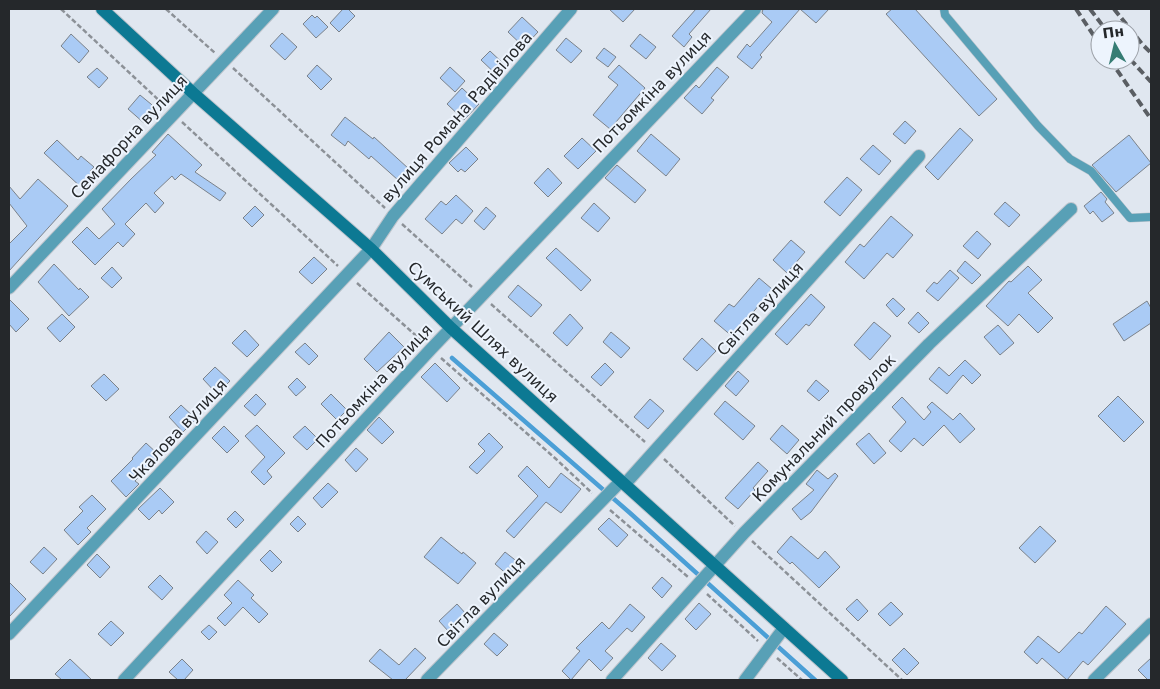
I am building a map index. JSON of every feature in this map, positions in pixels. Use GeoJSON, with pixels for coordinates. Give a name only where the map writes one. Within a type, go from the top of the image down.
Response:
{"type":"FeatureCollection","features":[{"type":"Feature","properties":{"kind":"main road","name":"Сумський Шлях вулиця"},"geometry":{"type":"LineString","coordinates":[[102,9],[193,93],[371,249],[451,328],[842,680]]}},
{"type":"Feature","properties":{"kind":"street","name":"Семафорна вулиця"},"geometry":{"type":"LineString","coordinates":[[9,288],[273,9]]}},
{"type":"Feature","properties":{"kind":"street","name":"вулиця Романа Радівілова"},"geometry":{"type":"LineString","coordinates":[[371,249],[393,216],[571,9]]}},
{"type":"Feature","properties":{"kind":"street","name":"Потьомкіна вулиця"},"geometry":{"type":"LineString","coordinates":[[124,680],[481,295],[755,9]]}},
{"type":"Feature","properties":{"kind":"street","name":"Світла вулиця"},"geometry":{"type":"LineString","coordinates":[[427,680],[655,451],[919,156]]}},
{"type":"Feature","properties":{"kind":"street","name":"Комунальний провулок"},"geometry":{"type":"LineString","coordinates":[[612,680],[744,534],[929,344],[1071,209]]}},
{"type":"Feature","properties":{"kind":"street","name":"Чкалова вулиця"},"geometry":{"type":"LineString","coordinates":[[9,634],[371,249]]}},
{"type":"Feature","properties":{"kind":"street"},"geometry":{"type":"LineString","coordinates":[[1094,680],[1151,624]]}},
{"type":"Feature","properties":{"kind":"street"},"geometry":{"type":"LineString","coordinates":[[745,680],[784,628]]}},
{"type":"Feature","properties":{"kind":"lane"},"geometry":{"type":"LineString","coordinates":[[944,9],[946,14],[1038,126],[1070,159],[1091,171],[1130,218],[1151,217]]}},
{"type":"Feature","properties":{"kind":"path"},"geometry":{"type":"LineString","coordinates":[[166,9],[655,451],[902,680]]}},
{"type":"Feature","properties":{"kind":"building"},"geometry":{"type":"Polygon","coordinates":[[[343,9],[348,9],[355,16],[339,32],[330,23],[343,9]]]}},
{"type":"Feature","properties":{"kind":"building"},"geometry":{"type":"Polygon","coordinates":[[[609,9],[635,9],[623,22],[609,9]]]}},
{"type":"Feature","properties":{"kind":"building"},"geometry":{"type":"Polygon","coordinates":[[[696,9],[711,9],[689,34],[692,37],[684,47],[672,36],[696,9]]]}},
{"type":"Feature","properties":{"kind":"building"},"geometry":{"type":"Polygon","coordinates":[[[763,9],[800,9],[760,55],[762,57],[752,69],[737,57],[747,44],[750,47],[772,22],[762,13],[763,9]]]}},
{"type":"Feature","properties":{"kind":"building"},"geometry":{"type":"Polygon","coordinates":[[[800,9],[829,9],[816,23],[800,9]]]}},
{"type":"Feature","properties":{"kind":"building"},"geometry":{"type":"Polygon","coordinates":[[[892,9],[915,9],[997,99],[979,116],[886,14],[892,9]]]}},
{"type":"Feature","properties":{"kind":"building"},"geometry":{"type":"Polygon","coordinates":[[[312,15],[315,18],[317,16],[328,27],[316,38],[303,24],[312,15]]]}},
{"type":"Feature","properties":{"kind":"building"},"geometry":{"type":"Polygon","coordinates":[[[522,17],[538,32],[524,47],[508,32],[522,17]]]}},
{"type":"Feature","properties":{"kind":"building"},"geometry":{"type":"Polygon","coordinates":[[[282,33],[297,47],[285,60],[270,46],[282,33]]]}},
{"type":"Feature","properties":{"kind":"building"},"geometry":{"type":"Polygon","coordinates":[[[71,34],[89,51],[79,63],[61,46],[71,34]]]}},
{"type":"Feature","properties":{"kind":"building"},"geometry":{"type":"Polygon","coordinates":[[[640,34],[656,47],[646,59],[630,46],[640,34]]]}},
{"type":"Feature","properties":{"kind":"building"},"geometry":{"type":"Polygon","coordinates":[[[566,38],[582,51],[571,63],[556,50],[566,38]]]}},
{"type":"Feature","properties":{"kind":"building"},"geometry":{"type":"Polygon","coordinates":[[[604,48],[616,57],[608,67],[596,58],[604,48]]]}},
{"type":"Feature","properties":{"kind":"building"},"geometry":{"type":"Polygon","coordinates":[[[490,51],[508,68],[499,77],[481,60],[490,51]]]}},
{"type":"Feature","properties":{"kind":"building"},"geometry":{"type":"Polygon","coordinates":[[[317,65],[332,79],[321,90],[307,76],[317,65]]]}},
{"type":"Feature","properties":{"kind":"building"},"geometry":{"type":"Polygon","coordinates":[[[619,65],[645,88],[610,129],[593,115],[618,85],[608,77],[619,65]]]}},
{"type":"Feature","properties":{"kind":"building"},"geometry":{"type":"Polygon","coordinates":[[[450,67],[465,81],[455,92],[440,78],[450,67]]]}},
{"type":"Feature","properties":{"kind":"building"},"geometry":{"type":"Polygon","coordinates":[[[717,67],[729,77],[711,98],[714,100],[702,114],[684,98],[696,85],[699,88],[717,67]]]}},
{"type":"Feature","properties":{"kind":"building"},"geometry":{"type":"Polygon","coordinates":[[[97,68],[108,78],[99,88],[87,77],[97,68]]]}},
{"type":"Feature","properties":{"kind":"building"},"geometry":{"type":"Polygon","coordinates":[[[462,88],[479,104],[464,120],[447,104],[462,88]]]}},
{"type":"Feature","properties":{"kind":"building"},"geometry":{"type":"Polygon","coordinates":[[[140,95],[157,109],[144,123],[128,109],[140,95]]]}},
{"type":"Feature","properties":{"kind":"building"},"geometry":{"type":"Polygon","coordinates":[[[345,117],[373,139],[374,137],[409,169],[398,180],[371,156],[369,159],[348,141],[345,146],[331,135],[345,117]]]}},
{"type":"Feature","properties":{"kind":"building"},"geometry":{"type":"Polygon","coordinates":[[[905,121],[916,131],[905,144],[893,134],[905,121]]]}},
{"type":"Feature","properties":{"kind":"building"},"geometry":{"type":"Polygon","coordinates":[[[960,128],[973,140],[938,180],[925,167],[960,128]]]}},
{"type":"Feature","properties":{"kind":"building"},"geometry":{"type":"Polygon","coordinates":[[[168,134],[202,165],[195,172],[226,193],[220,201],[181,174],[175,180],[172,176],[154,193],[164,203],[155,213],[146,203],[125,224],[135,234],[123,247],[118,242],[95,265],[72,242],[87,227],[99,239],[115,224],[102,209],[156,155],[152,152],[168,134]]]}},
{"type":"Feature","properties":{"kind":"building"},"geometry":{"type":"Polygon","coordinates":[[[651,134],[680,159],[666,176],[637,151],[651,134]]]}},
{"type":"Feature","properties":{"kind":"building"},"geometry":{"type":"Polygon","coordinates":[[[1129,135],[1151,163],[1116,192],[1092,165],[1129,135]]]}},
{"type":"Feature","properties":{"kind":"building"},"geometry":{"type":"Polygon","coordinates":[[[582,138],[596,151],[578,169],[564,156],[582,138]]]}},
{"type":"Feature","properties":{"kind":"building"},"geometry":{"type":"Polygon","coordinates":[[[57,140],[78,160],[81,156],[94,167],[90,171],[95,175],[83,189],[44,153],[57,140]]]}},
{"type":"Feature","properties":{"kind":"building"},"geometry":{"type":"Polygon","coordinates":[[[873,145],[891,161],[879,175],[860,159],[873,145]]]}},
{"type":"Feature","properties":{"kind":"building"},"geometry":{"type":"Polygon","coordinates":[[[466,147],[478,159],[465,172],[461,169],[458,172],[449,163],[466,147]]]}},
{"type":"Feature","properties":{"kind":"building"},"geometry":{"type":"Polygon","coordinates":[[[617,165],[646,190],[635,203],[605,178],[617,165]]]}},
{"type":"Feature","properties":{"kind":"building"},"geometry":{"type":"Polygon","coordinates":[[[548,168],[562,183],[548,197],[534,183],[548,168]]]}},
{"type":"Feature","properties":{"kind":"building"},"geometry":{"type":"Polygon","coordinates":[[[847,177],[862,190],[840,216],[824,202],[847,177]]]}},
{"type":"Feature","properties":{"kind":"building"},"geometry":{"type":"Polygon","coordinates":[[[38,179],[68,206],[9,271],[9,244],[27,226],[9,203],[9,186],[20,199],[38,179]]]}},
{"type":"Feature","properties":{"kind":"building"},"geometry":{"type":"Polygon","coordinates":[[[1101,192],[1107,199],[1105,202],[1114,213],[1102,222],[1093,211],[1090,214],[1084,206],[1101,192]]]}},
{"type":"Feature","properties":{"kind":"building"},"geometry":{"type":"Polygon","coordinates":[[[456,195],[473,211],[462,224],[456,219],[442,234],[425,219],[441,201],[446,205],[456,195]]]}},
{"type":"Feature","properties":{"kind":"building"},"geometry":{"type":"Polygon","coordinates":[[[1005,202],[1020,215],[1009,227],[994,214],[1005,202]]]}},
{"type":"Feature","properties":{"kind":"building"},"geometry":{"type":"Polygon","coordinates":[[[594,203],[610,218],[598,232],[581,218],[594,203]]]}},
{"type":"Feature","properties":{"kind":"building"},"geometry":{"type":"Polygon","coordinates":[[[255,206],[264,215],[252,227],[243,218],[255,206]]]}},
{"type":"Feature","properties":{"kind":"building"},"geometry":{"type":"Polygon","coordinates":[[[486,207],[496,216],[484,230],[474,221],[486,207]]]}},
{"type":"Feature","properties":{"kind":"building"},"geometry":{"type":"Polygon","coordinates":[[[891,216],[913,235],[893,258],[887,253],[864,279],[845,262],[860,244],[864,247],[891,216]]]}},
{"type":"Feature","properties":{"kind":"building"},"geometry":{"type":"Polygon","coordinates":[[[977,231],[991,244],[978,259],[963,246],[977,231]]]}},
{"type":"Feature","properties":{"kind":"building"},"geometry":{"type":"Polygon","coordinates":[[[791,240],[805,252],[787,273],[773,260],[791,240]]]}},
{"type":"Feature","properties":{"kind":"building"},"geometry":{"type":"Polygon","coordinates":[[[556,248],[591,280],[581,291],[546,258],[556,248]]]}},
{"type":"Feature","properties":{"kind":"building"},"geometry":{"type":"Polygon","coordinates":[[[314,257],[327,269],[312,284],[299,272],[314,257]]]}},
{"type":"Feature","properties":{"kind":"building"},"geometry":{"type":"Polygon","coordinates":[[[965,261],[981,275],[972,284],[957,271],[965,261]]]}},
{"type":"Feature","properties":{"kind":"building"},"geometry":{"type":"Polygon","coordinates":[[[54,264],[79,290],[80,288],[89,297],[69,316],[38,282],[54,264]]]}},
{"type":"Feature","properties":{"kind":"building"},"geometry":{"type":"Polygon","coordinates":[[[1028,266],[1042,280],[1028,293],[1053,318],[1038,333],[1019,314],[1008,326],[986,306],[1009,281],[1011,282],[1028,266]]]}},
{"type":"Feature","properties":{"kind":"building"},"geometry":{"type":"Polygon","coordinates":[[[112,267],[122,278],[112,288],[101,278],[112,267]]]}},
{"type":"Feature","properties":{"kind":"building"},"geometry":{"type":"Polygon","coordinates":[[[950,270],[959,278],[938,301],[926,291],[934,282],[937,284],[950,270]]]}},
{"type":"Feature","properties":{"kind":"building"},"geometry":{"type":"Polygon","coordinates":[[[759,278],[772,289],[733,337],[714,321],[729,304],[734,307],[759,278]]]}},
{"type":"Feature","properties":{"kind":"building"},"geometry":{"type":"Polygon","coordinates":[[[518,285],[542,305],[531,317],[508,297],[518,285]]]}},
{"type":"Feature","properties":{"kind":"building"},"geometry":{"type":"Polygon","coordinates":[[[811,294],[825,307],[809,326],[806,324],[787,345],[775,334],[811,294]]]}},
{"type":"Feature","properties":{"kind":"building"},"geometry":{"type":"Polygon","coordinates":[[[893,298],[905,309],[897,317],[886,305],[893,298]]]}},
{"type":"Feature","properties":{"kind":"building"},"geometry":{"type":"Polygon","coordinates":[[[9,299],[29,319],[16,332],[9,324],[9,299]]]}},
{"type":"Feature","properties":{"kind":"building"},"geometry":{"type":"Polygon","coordinates":[[[1147,301],[1151,308],[1151,323],[1124,341],[1113,324],[1147,301]]]}},
{"type":"Feature","properties":{"kind":"building"},"geometry":{"type":"Polygon","coordinates":[[[918,312],[929,323],[919,333],[908,323],[918,312]]]}},
{"type":"Feature","properties":{"kind":"building"},"geometry":{"type":"Polygon","coordinates":[[[62,314],[75,327],[60,342],[47,328],[62,314]]]}},
{"type":"Feature","properties":{"kind":"building"},"geometry":{"type":"Polygon","coordinates":[[[570,314],[583,328],[567,346],[553,333],[570,314]]]}},
{"type":"Feature","properties":{"kind":"building"},"geometry":{"type":"Polygon","coordinates":[[[874,322],[891,336],[870,360],[854,345],[874,322]]]}},
{"type":"Feature","properties":{"kind":"building"},"geometry":{"type":"Polygon","coordinates":[[[998,325],[1014,343],[1000,355],[984,337],[998,325]]]}},
{"type":"Feature","properties":{"kind":"building"},"geometry":{"type":"Polygon","coordinates":[[[245,330],[259,345],[247,357],[232,343],[245,330]]]}},
{"type":"Feature","properties":{"kind":"building"},"geometry":{"type":"Polygon","coordinates":[[[389,332],[404,347],[377,372],[364,359],[389,332]]]}},
{"type":"Feature","properties":{"kind":"building"},"geometry":{"type":"Polygon","coordinates":[[[611,332],[630,348],[621,358],[603,342],[611,332]]]}},
{"type":"Feature","properties":{"kind":"building"},"geometry":{"type":"Polygon","coordinates":[[[702,338],[716,351],[697,371],[683,359],[702,338]]]}},
{"type":"Feature","properties":{"kind":"building"},"geometry":{"type":"Polygon","coordinates":[[[305,343],[318,356],[309,365],[295,352],[305,343]]]}},
{"type":"Feature","properties":{"kind":"building"},"geometry":{"type":"Polygon","coordinates":[[[965,360],[981,375],[972,384],[963,375],[947,394],[929,379],[939,367],[949,376],[965,360]]]}},
{"type":"Feature","properties":{"kind":"building"},"geometry":{"type":"Polygon","coordinates":[[[435,363],[460,388],[447,402],[421,377],[435,363]]]}},
{"type":"Feature","properties":{"kind":"building"},"geometry":{"type":"Polygon","coordinates":[[[605,363],[614,372],[601,386],[591,377],[605,363]]]}},
{"type":"Feature","properties":{"kind":"building"},"geometry":{"type":"Polygon","coordinates":[[[215,367],[230,381],[217,394],[203,379],[215,367]]]}},
{"type":"Feature","properties":{"kind":"building"},"geometry":{"type":"Polygon","coordinates":[[[738,371],[749,381],[736,396],[725,386],[738,371]]]}},
{"type":"Feature","properties":{"kind":"building"},"geometry":{"type":"Polygon","coordinates":[[[104,374],[119,389],[106,401],[91,386],[104,374]]]}},
{"type":"Feature","properties":{"kind":"building"},"geometry":{"type":"Polygon","coordinates":[[[297,378],[306,387],[296,396],[288,387],[297,378]]]}},
{"type":"Feature","properties":{"kind":"building"},"geometry":{"type":"Polygon","coordinates":[[[816,380],[829,391],[819,401],[807,391],[816,380]]]}},
{"type":"Feature","properties":{"kind":"building"},"geometry":{"type":"Polygon","coordinates":[[[256,394],[266,404],[255,416],[244,406],[256,394]]]}},
{"type":"Feature","properties":{"kind":"building"},"geometry":{"type":"Polygon","coordinates":[[[331,394],[347,410],[337,420],[321,404],[331,394]]]}},
{"type":"Feature","properties":{"kind":"building"},"geometry":{"type":"Polygon","coordinates":[[[1118,396],[1144,422],[1124,442],[1098,416],[1118,396]]]}},
{"type":"Feature","properties":{"kind":"building"},"geometry":{"type":"Polygon","coordinates":[[[902,397],[924,420],[931,412],[927,407],[932,402],[953,420],[960,413],[975,429],[960,443],[944,425],[923,446],[914,438],[901,452],[889,441],[906,422],[892,407],[902,397]]]}},
{"type":"Feature","properties":{"kind":"building"},"geometry":{"type":"Polygon","coordinates":[[[650,399],[664,411],[648,429],[634,417],[650,399]]]}},
{"type":"Feature","properties":{"kind":"building"},"geometry":{"type":"Polygon","coordinates":[[[725,401],[755,426],[743,440],[714,414],[725,401]]]}},
{"type":"Feature","properties":{"kind":"building"},"geometry":{"type":"Polygon","coordinates":[[[181,405],[196,419],[183,432],[169,417],[181,405]]]}},
{"type":"Feature","properties":{"kind":"building"},"geometry":{"type":"Polygon","coordinates":[[[379,417],[394,432],[382,444],[367,430],[379,417]]]}},
{"type":"Feature","properties":{"kind":"building"},"geometry":{"type":"Polygon","coordinates":[[[257,425],[285,453],[267,471],[272,477],[264,485],[251,472],[265,457],[245,436],[257,425]]]}},
{"type":"Feature","properties":{"kind":"building"},"geometry":{"type":"Polygon","coordinates":[[[782,425],[799,440],[787,454],[770,439],[782,425]]]}},
{"type":"Feature","properties":{"kind":"building"},"geometry":{"type":"Polygon","coordinates":[[[224,426],[239,441],[227,453],[212,438],[224,426]]]}},
{"type":"Feature","properties":{"kind":"building"},"geometry":{"type":"Polygon","coordinates":[[[305,426],[318,439],[307,450],[293,437],[305,426]]]}},
{"type":"Feature","properties":{"kind":"building"},"geometry":{"type":"Polygon","coordinates":[[[489,433],[503,447],[477,474],[469,467],[485,451],[478,444],[489,433]]]}},
{"type":"Feature","properties":{"kind":"building"},"geometry":{"type":"Polygon","coordinates":[[[869,433],[886,453],[874,464],[856,444],[869,433]]]}},
{"type":"Feature","properties":{"kind":"building"},"geometry":{"type":"Polygon","coordinates":[[[146,443],[159,455],[135,481],[139,484],[126,497],[111,481],[146,443]]]}},
{"type":"Feature","properties":{"kind":"building"},"geometry":{"type":"Polygon","coordinates":[[[356,448],[368,459],[356,472],[345,460],[356,448]]]}},
{"type":"Feature","properties":{"kind":"building"},"geometry":{"type":"Polygon","coordinates":[[[758,462],[768,471],[753,488],[755,490],[738,509],[725,498],[758,462]]]}},
{"type":"Feature","properties":{"kind":"building"},"geometry":{"type":"Polygon","coordinates":[[[527,466],[549,488],[561,473],[581,489],[561,513],[546,502],[514,538],[506,531],[538,496],[518,476],[527,466]]]}},
{"type":"Feature","properties":{"kind":"building"},"geometry":{"type":"Polygon","coordinates":[[[817,470],[828,479],[835,473],[838,476],[811,512],[801,520],[792,509],[814,490],[806,484],[817,470]]]}},
{"type":"Feature","properties":{"kind":"building"},"geometry":{"type":"Polygon","coordinates":[[[328,483],[338,492],[322,508],[313,498],[328,483]]]}},
{"type":"Feature","properties":{"kind":"building"},"geometry":{"type":"Polygon","coordinates":[[[160,488],[174,502],[162,514],[159,510],[149,520],[138,509],[160,488]]]}},
{"type":"Feature","properties":{"kind":"building"},"geometry":{"type":"Polygon","coordinates":[[[92,495],[106,509],[87,528],[91,532],[78,545],[64,530],[83,511],[79,507],[92,495]]]}},
{"type":"Feature","properties":{"kind":"building"},"geometry":{"type":"Polygon","coordinates":[[[235,511],[244,520],[236,528],[227,519],[235,511]]]}},
{"type":"Feature","properties":{"kind":"building"},"geometry":{"type":"Polygon","coordinates":[[[298,516],[306,524],[298,532],[290,524],[298,516]]]}},
{"type":"Feature","properties":{"kind":"building"},"geometry":{"type":"Polygon","coordinates":[[[609,518],[628,535],[617,547],[598,529],[609,518]]]}},
{"type":"Feature","properties":{"kind":"building"},"geometry":{"type":"Polygon","coordinates":[[[1040,526],[1056,541],[1035,563],[1019,548],[1040,526]]]}},
{"type":"Feature","properties":{"kind":"building"},"geometry":{"type":"Polygon","coordinates":[[[206,531],[218,542],[207,554],[196,542],[206,531]]]}},
{"type":"Feature","properties":{"kind":"building"},"geometry":{"type":"Polygon","coordinates":[[[791,536],[818,559],[825,551],[840,567],[819,588],[792,562],[790,564],[777,552],[791,536]]]}},
{"type":"Feature","properties":{"kind":"building"},"geometry":{"type":"Polygon","coordinates":[[[441,537],[476,563],[458,584],[424,557],[441,537]]]}},
{"type":"Feature","properties":{"kind":"building"},"geometry":{"type":"Polygon","coordinates":[[[44,547],[57,559],[43,574],[30,562],[44,547]]]}},
{"type":"Feature","properties":{"kind":"building"},"geometry":{"type":"Polygon","coordinates":[[[270,550],[282,562],[272,572],[260,560],[270,550]]]}},
{"type":"Feature","properties":{"kind":"building"},"geometry":{"type":"Polygon","coordinates":[[[505,552],[519,563],[509,576],[495,564],[505,552]]]}},
{"type":"Feature","properties":{"kind":"building"},"geometry":{"type":"Polygon","coordinates":[[[97,554],[110,567],[100,578],[87,565],[97,554]]]}},
{"type":"Feature","properties":{"kind":"building"},"geometry":{"type":"Polygon","coordinates":[[[160,575],[173,588],[162,600],[148,587],[160,575]]]}},
{"type":"Feature","properties":{"kind":"building"},"geometry":{"type":"Polygon","coordinates":[[[662,577],[672,586],[662,598],[652,588],[662,577]]]}},
{"type":"Feature","properties":{"kind":"building"},"geometry":{"type":"Polygon","coordinates":[[[238,580],[254,595],[251,598],[268,614],[259,623],[243,607],[225,626],[217,618],[232,603],[224,595],[238,580]]]}},
{"type":"Feature","properties":{"kind":"building"},"geometry":{"type":"Polygon","coordinates":[[[9,582],[26,599],[9,617],[9,582]]]}},
{"type":"Feature","properties":{"kind":"building"},"geometry":{"type":"Polygon","coordinates":[[[857,599],[868,611],[858,621],[846,609],[857,599]]]}},
{"type":"Feature","properties":{"kind":"building"},"geometry":{"type":"Polygon","coordinates":[[[891,602],[903,614],[890,626],[878,614],[891,602]]]}},
{"type":"Feature","properties":{"kind":"building"},"geometry":{"type":"Polygon","coordinates":[[[699,603],[711,614],[696,630],[685,619],[699,603]]]}},
{"type":"Feature","properties":{"kind":"building"},"geometry":{"type":"Polygon","coordinates":[[[457,604],[467,615],[449,632],[439,621],[457,604]]]}},
{"type":"Feature","properties":{"kind":"building"},"geometry":{"type":"Polygon","coordinates":[[[630,604],[645,617],[632,632],[627,628],[605,651],[613,658],[601,671],[589,659],[571,680],[562,671],[580,651],[576,648],[602,622],[609,629],[630,604]]]}},
{"type":"Feature","properties":{"kind":"building"},"geometry":{"type":"Polygon","coordinates":[[[1106,606],[1126,624],[1088,665],[1083,661],[1067,680],[1042,658],[1037,664],[1024,652],[1038,636],[1059,653],[1079,632],[1082,634],[1106,606]]]}},
{"type":"Feature","properties":{"kind":"building"},"geometry":{"type":"Polygon","coordinates":[[[111,621],[124,633],[111,646],[98,634],[111,621]]]}},
{"type":"Feature","properties":{"kind":"building"},"geometry":{"type":"Polygon","coordinates":[[[209,625],[217,632],[209,640],[201,632],[209,625]]]}},
{"type":"Feature","properties":{"kind":"building"},"geometry":{"type":"Polygon","coordinates":[[[494,633],[508,645],[497,656],[484,644],[494,633]]]}},
{"type":"Feature","properties":{"kind":"building"},"geometry":{"type":"Polygon","coordinates":[[[661,643],[676,656],[662,671],[648,658],[661,643]]]}},
{"type":"Feature","properties":{"kind":"building"},"geometry":{"type":"Polygon","coordinates":[[[415,648],[426,658],[405,680],[393,680],[369,661],[380,649],[399,665],[415,648]]]}},
{"type":"Feature","properties":{"kind":"building"},"geometry":{"type":"Polygon","coordinates":[[[904,648],[919,663],[907,675],[892,660],[904,648]]]}},
{"type":"Feature","properties":{"kind":"building"},"geometry":{"type":"Polygon","coordinates":[[[1151,658],[1151,680],[1148,680],[1138,670],[1151,658]]]}},
{"type":"Feature","properties":{"kind":"building"},"geometry":{"type":"Polygon","coordinates":[[[70,659],[92,680],[62,680],[55,674],[70,659]]]}},
{"type":"Feature","properties":{"kind":"building"},"geometry":{"type":"Polygon","coordinates":[[[182,659],[193,670],[184,680],[178,680],[169,672],[182,659]]]}},
{"type":"Feature","properties":{"kind":"waterway"},"geometry":{"type":"LineString","coordinates":[[452,358],[630,513],[815,680]]}},
{"type":"Feature","properties":{"kind":"railway"},"geometry":{"type":"LineString","coordinates":[[1076,9],[1090,30]]}},
{"type":"Feature","properties":{"kind":"railway"},"geometry":{"type":"LineString","coordinates":[[1090,9],[1098,20]]}},
{"type":"Feature","properties":{"kind":"railway"},"geometry":{"type":"LineString","coordinates":[[1114,9],[1151,53]]}},
{"type":"Feature","properties":{"kind":"railway"},"geometry":{"type":"LineString","coordinates":[[1117,70],[1151,119]]}},
{"type":"Feature","properties":{"kind":"railway"},"geometry":{"type":"LineString","coordinates":[[1140,70],[1151,82]]}}]}
